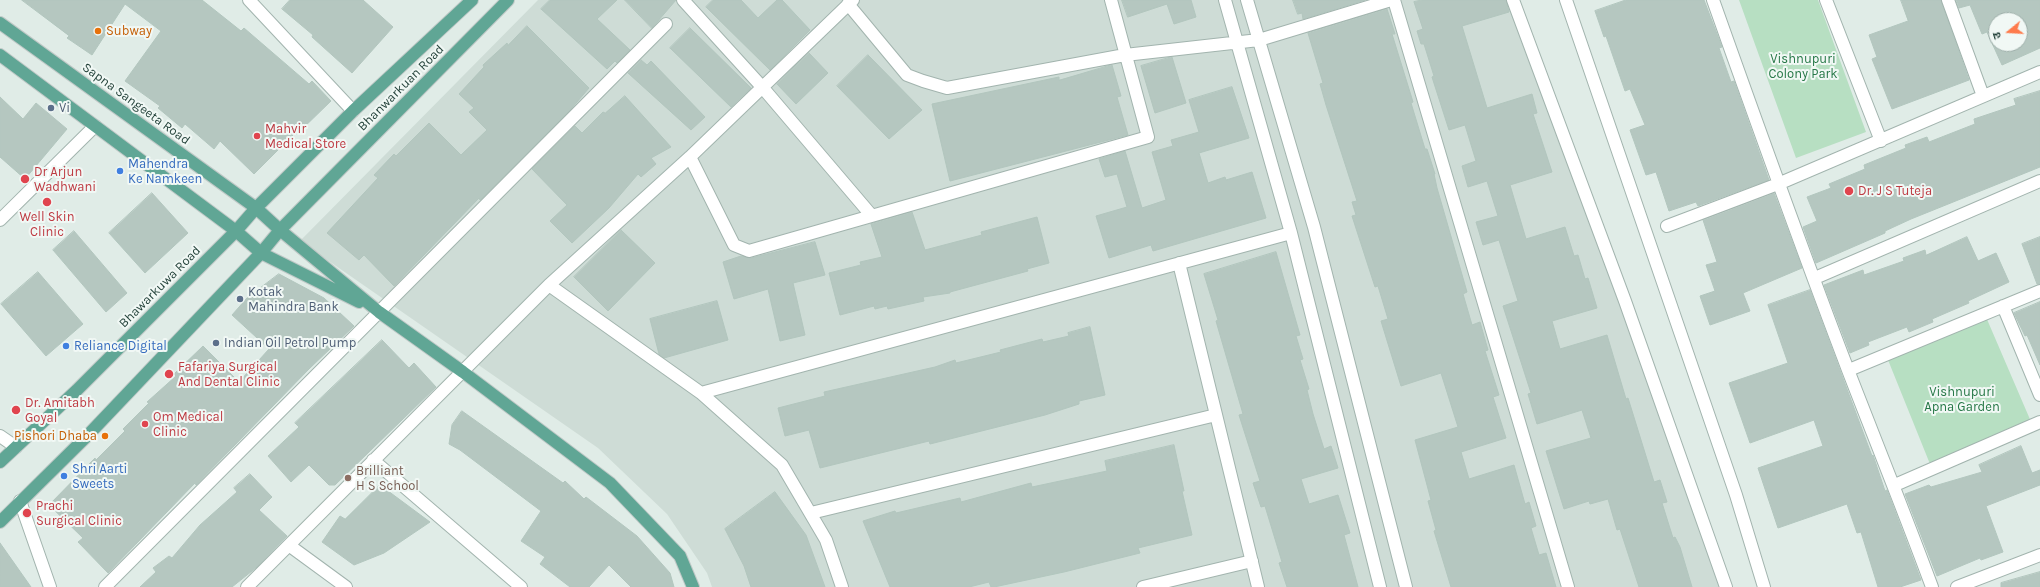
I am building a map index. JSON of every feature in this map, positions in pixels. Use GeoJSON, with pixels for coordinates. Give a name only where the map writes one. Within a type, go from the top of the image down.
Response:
{"type":"FeatureCollection","features":[{"type":"Feature","properties":{"kind":"main road","name":"Bhanwarkuan Road"},"geometry":{"type":"LineString","coordinates":[[236,231],[256,208],[353,111],[472,0]]}},
{"type":"Feature","properties":{"kind":"main road","name":"Bhanwarkuan Road"},"geometry":{"type":"LineString","coordinates":[[261,252],[280,230],[508,0]]}},
{"type":"Feature","properties":{"kind":"main road","name":"Sapna Sangeeta Road"},"geometry":{"type":"LineString","coordinates":[[0,23],[256,208],[280,230],[379,312]]}},
{"type":"Feature","properties":{"kind":"main road"},"geometry":{"type":"LineString","coordinates":[[0,55],[236,231],[261,252],[379,312],[463,372],[610,483],[680,556],[693,587]]}},
{"type":"Feature","properties":{"kind":"main road","name":"Bhawarkuwa Road"},"geometry":{"type":"LineString","coordinates":[[0,462],[77,390],[236,231]]}},
{"type":"Feature","properties":{"kind":"main road"},"geometry":{"type":"LineString","coordinates":[[0,522],[89,434],[261,252]]}},
{"type":"Feature","properties":{"kind":"street"},"geometry":{"type":"LineString","coordinates":[[690,157],[734,245],[742,250],[749,251],[1148,137],[1110,0]]}},
{"type":"Feature","properties":{"kind":"street"},"geometry":{"type":"LineString","coordinates":[[1225,0],[1291,233],[1380,587]]}},
{"type":"Feature","properties":{"kind":"street"},"geometry":{"type":"LineString","coordinates":[[1247,0],[1314,226],[1406,587]]}},
{"type":"Feature","properties":{"kind":"street"},"geometry":{"type":"LineString","coordinates":[[247,587],[290,546],[373,460],[549,285],[690,157],[763,88],[850,2],[907,74],[946,88],[1126,55],[1259,40],[1391,0]]}},
{"type":"Feature","properties":{"kind":"street"},"geometry":{"type":"LineString","coordinates":[[1394,0],[1568,587]]}},
{"type":"Feature","properties":{"kind":"street"},"geometry":{"type":"LineString","coordinates":[[1513,0],[1625,301],[1726,587]]}},
{"type":"Feature","properties":{"kind":"street"},"geometry":{"type":"LineString","coordinates":[[1566,0],[1736,495],[1764,587]]}},
{"type":"Feature","properties":{"kind":"street"},"geometry":{"type":"LineString","coordinates":[[1713,0],[1778,184],[1849,370],[1895,485],[1932,587]]}},
{"type":"Feature","properties":{"kind":"street"},"geometry":{"type":"LineString","coordinates":[[1826,0],[1881,141]]}},
{"type":"Feature","properties":{"kind":"street"},"geometry":{"type":"LineString","coordinates":[[1948,0],[1983,96]]}},
{"type":"Feature","properties":{"kind":"street"},"geometry":{"type":"LineString","coordinates":[[251,1],[353,111]]}},
{"type":"Feature","properties":{"kind":"street"},"geometry":{"type":"LineString","coordinates":[[686,1],[763,88],[872,216]]}},
{"type":"Feature","properties":{"kind":"street"},"geometry":{"type":"LineString","coordinates":[[105,587],[666,24]]}},
{"type":"Feature","properties":{"kind":"street"},"geometry":{"type":"LineString","coordinates":[[1667,226],[1778,184],[2040,72]]}},
{"type":"Feature","properties":{"kind":"street"},"geometry":{"type":"LineString","coordinates":[[0,220],[95,126]]}},
{"type":"Feature","properties":{"kind":"street"},"geometry":{"type":"LineString","coordinates":[[1815,278],[2040,181]]}},
{"type":"Feature","properties":{"kind":"street"},"geometry":{"type":"LineString","coordinates":[[701,393],[1291,233]]}},
{"type":"Feature","properties":{"kind":"street"},"geometry":{"type":"LineString","coordinates":[[1179,263],[1258,587]]}},
{"type":"Feature","properties":{"kind":"street"},"geometry":{"type":"LineString","coordinates":[[549,285],[701,393],[782,465],[826,540],[842,587]]}},
{"type":"Feature","properties":{"kind":"street"},"geometry":{"type":"LineString","coordinates":[[1849,370],[2040,291]]}},
{"type":"Feature","properties":{"kind":"street"},"geometry":{"type":"LineString","coordinates":[[2003,306],[2040,395]]}},
{"type":"Feature","properties":{"kind":"street"},"geometry":{"type":"LineString","coordinates":[[811,513],[1216,415]]}},
{"type":"Feature","properties":{"kind":"street"},"geometry":{"type":"LineString","coordinates":[[1895,485],[2040,422]]}},
{"type":"Feature","properties":{"kind":"street"},"geometry":{"type":"LineString","coordinates":[[0,436],[16,447]]}},
{"type":"Feature","properties":{"kind":"street"},"geometry":{"type":"LineString","coordinates":[[373,460],[521,587]]}},
{"type":"Feature","properties":{"kind":"street"},"geometry":{"type":"LineString","coordinates":[[20,502],[50,587]]}},
{"type":"Feature","properties":{"kind":"street"},"geometry":{"type":"LineString","coordinates":[[290,546],[346,587]]}},
{"type":"Feature","properties":{"kind":"street"},"geometry":{"type":"LineString","coordinates":[[1957,587],[2040,555]]}},
{"type":"Feature","properties":{"kind":"street"},"geometry":{"type":"LineString","coordinates":[[1143,587],[1252,561]]}},
{"type":"Feature","properties":{"kind":"shaded area"},"geometry":{"type":"Polygon","coordinates":[[[538,0],[1515,0],[1720,587],[712,587],[707,573],[667,514],[598,448],[300,241],[538,0]]]}},
{"type":"Feature","properties":{"kind":"green space","name":"Vishnupuri Colony Park"},"geometry":{"type":"Polygon","coordinates":[[[1739,0],[1818,0],[1866,132],[1796,158],[1739,0]]]}},
{"type":"Feature","properties":{"kind":"green space","name":"Vishnupuri Apna Garden"},"geometry":{"type":"Polygon","coordinates":[[[1986,317],[2035,431],[1932,469],[1886,355],[1986,317]]]}},
{"type":"Feature","properties":{"kind":"building"},"geometry":{"type":"Polygon","coordinates":[[[22,0],[202,0],[241,31],[244,28],[309,84],[312,81],[331,101],[297,134],[295,133],[254,174],[220,141],[214,149],[185,124],[182,128],[158,108],[160,106],[125,81],[161,31],[125,4],[92,55],[67,38],[69,36],[22,0]]]}},
{"type":"Feature","properties":{"kind":"building"},"geometry":{"type":"Polygon","coordinates":[[[290,0],[363,0],[393,27],[352,73],[312,37],[313,35],[282,9],[290,0]]]}},
{"type":"Feature","properties":{"kind":"building"},"geometry":{"type":"Polygon","coordinates":[[[550,0],[617,0],[597,19],[630,50],[617,63],[615,61],[607,69],[541,9],[550,0]]]}},
{"type":"Feature","properties":{"kind":"building"},"geometry":{"type":"Polygon","coordinates":[[[625,0],[676,0],[652,28],[625,0]]]}},
{"type":"Feature","properties":{"kind":"building"},"geometry":{"type":"Polygon","coordinates":[[[713,0],[741,0],[758,18],[777,0],[782,0],[810,30],[770,70],[706,7],[713,0]]]}},
{"type":"Feature","properties":{"kind":"building"},"geometry":{"type":"Polygon","coordinates":[[[1122,0],[1191,0],[1196,17],[1174,24],[1167,4],[1128,17],[1122,0]]]}},
{"type":"Feature","properties":{"kind":"building"},"geometry":{"type":"Polygon","coordinates":[[[1293,0],[1365,0],[1303,19],[1302,13],[1298,14],[1293,0]]]}},
{"type":"Feature","properties":{"kind":"building"},"geometry":{"type":"Polygon","coordinates":[[[1422,0],[1506,0],[1509,12],[1462,26],[1487,108],[1532,94],[1537,113],[1533,114],[1552,172],[1510,185],[1526,239],[1565,227],[1574,256],[1578,255],[1585,279],[1588,278],[1597,308],[1552,321],[1560,349],[1607,335],[1626,399],[1628,398],[1654,482],[1660,480],[1667,502],[1662,503],[1673,538],[1675,537],[1680,547],[1692,587],[1639,587],[1620,529],[1617,530],[1608,499],[1590,504],[1589,501],[1564,509],[1546,451],[1591,438],[1582,410],[1537,424],[1528,394],[1531,393],[1503,306],[1518,301],[1499,240],[1483,245],[1476,222],[1498,216],[1487,181],[1468,187],[1462,166],[1476,161],[1465,125],[1449,130],[1432,77],[1434,76],[1424,44],[1421,44],[1417,31],[1423,29],[1414,2],[1422,0]]]}},
{"type":"Feature","properties":{"kind":"building"},"geometry":{"type":"Polygon","coordinates":[[[1626,0],[1704,0],[1722,47],[1719,48],[1731,82],[1734,81],[1769,180],[1698,206],[1696,202],[1669,211],[1656,172],[1646,175],[1630,130],[1645,125],[1630,89],[1625,91],[1606,36],[1604,37],[1595,11],[1626,0]]]}},
{"type":"Feature","properties":{"kind":"building"},"geometry":{"type":"Polygon","coordinates":[[[1901,0],[1941,0],[1969,80],[1892,109],[1872,59],[1877,57],[1869,35],[1908,21],[1901,0]]]}},
{"type":"Feature","properties":{"kind":"building"},"geometry":{"type":"Polygon","coordinates":[[[1956,0],[2040,0],[2040,48],[2002,65],[1996,52],[2028,52],[2028,12],[1988,12],[1988,34],[1987,32],[1982,34],[1970,5],[1959,8],[1956,0]]]}},
{"type":"Feature","properties":{"kind":"building"},"geometry":{"type":"Polygon","coordinates":[[[1387,9],[1395,34],[1392,34],[1413,102],[1411,103],[1425,149],[1427,149],[1435,174],[1437,188],[1467,292],[1463,294],[1472,325],[1480,322],[1488,350],[1485,351],[1499,395],[1493,397],[1506,438],[1461,452],[1469,479],[1514,465],[1525,504],[1529,502],[1536,526],[1531,528],[1539,555],[1546,553],[1556,587],[1451,587],[1434,531],[1436,530],[1428,501],[1431,500],[1415,440],[1458,427],[1441,373],[1401,386],[1381,321],[1388,319],[1378,286],[1375,287],[1352,216],[1356,215],[1352,202],[1357,201],[1326,105],[1320,84],[1323,83],[1308,33],[1387,9]]]}},
{"type":"Feature","properties":{"kind":"building"},"geometry":{"type":"Polygon","coordinates":[[[527,26],[589,88],[571,109],[480,200],[479,198],[394,286],[364,255],[359,260],[327,233],[378,178],[374,175],[394,154],[396,156],[429,123],[461,155],[487,130],[469,112],[474,108],[459,94],[484,67],[483,65],[507,43],[508,45],[527,26]]]}},
{"type":"Feature","properties":{"kind":"building"},"geometry":{"type":"Polygon","coordinates":[[[690,28],[751,88],[731,107],[670,48],[690,28]]]}},
{"type":"Feature","properties":{"kind":"building"},"geometry":{"type":"Polygon","coordinates":[[[809,53],[828,73],[796,104],[777,84],[809,53]]]}},
{"type":"Feature","properties":{"kind":"building"},"geometry":{"type":"Polygon","coordinates":[[[868,55],[922,110],[889,139],[837,86],[868,55]]]}},
{"type":"Feature","properties":{"kind":"building"},"geometry":{"type":"Polygon","coordinates":[[[1172,57],[1186,103],[1155,113],[1141,66],[1172,57]]]}},
{"type":"Feature","properties":{"kind":"building"},"geometry":{"type":"Polygon","coordinates":[[[641,60],[647,65],[651,61],[705,117],[691,130],[628,73],[641,60]]]}},
{"type":"Feature","properties":{"kind":"building"},"geometry":{"type":"Polygon","coordinates":[[[1112,65],[1121,96],[1117,97],[1128,135],[950,181],[932,104],[1059,77],[1059,80],[1112,65]]]}},
{"type":"Feature","properties":{"kind":"building"},"geometry":{"type":"Polygon","coordinates":[[[1232,87],[1249,138],[1199,153],[1208,183],[1225,177],[1226,180],[1252,172],[1266,218],[1153,251],[1151,245],[1109,258],[1096,216],[1127,207],[1117,174],[1105,177],[1099,159],[1125,151],[1142,208],[1166,200],[1152,152],[1173,146],[1171,140],[1199,132],[1189,100],[1232,87]]]}},
{"type":"Feature","properties":{"kind":"building"},"geometry":{"type":"Polygon","coordinates":[[[2040,91],[2040,167],[1911,219],[1885,231],[1885,233],[1816,263],[1803,227],[1817,221],[1807,197],[1831,188],[1829,184],[1865,169],[1864,165],[1906,148],[1905,145],[1927,137],[1929,142],[1975,124],[1974,119],[2016,105],[2014,99],[2040,91]]]}},
{"type":"Feature","properties":{"kind":"building"},"geometry":{"type":"Polygon","coordinates":[[[625,96],[671,147],[651,158],[656,164],[641,177],[638,174],[609,208],[572,243],[550,221],[567,205],[532,169],[575,126],[582,133],[603,112],[605,113],[625,96]]]}},
{"type":"Feature","properties":{"kind":"building"},"geometry":{"type":"Polygon","coordinates":[[[0,97],[23,119],[36,103],[67,129],[25,179],[0,157],[0,97]]]}},
{"type":"Feature","properties":{"kind":"building"},"geometry":{"type":"Polygon","coordinates":[[[152,193],[188,233],[145,273],[109,233],[152,193]]]}},
{"type":"Feature","properties":{"kind":"building"},"geometry":{"type":"Polygon","coordinates":[[[1774,193],[1802,268],[1743,293],[1750,311],[1710,325],[1700,296],[1715,291],[1706,265],[1717,262],[1703,220],[1774,193]]]}},
{"type":"Feature","properties":{"kind":"building"},"geometry":{"type":"Polygon","coordinates":[[[912,212],[925,250],[982,235],[981,232],[1037,217],[1049,263],[1027,269],[1028,271],[950,293],[923,297],[924,301],[888,309],[887,306],[875,309],[874,306],[840,315],[829,273],[861,265],[860,262],[882,257],[871,224],[912,212]]]}},
{"type":"Feature","properties":{"kind":"building"},"geometry":{"type":"Polygon","coordinates":[[[621,230],[655,263],[608,311],[574,277],[621,230]]]}},
{"type":"Feature","properties":{"kind":"building"},"geometry":{"type":"Polygon","coordinates":[[[74,231],[127,293],[106,312],[53,250],[74,231]]]}},
{"type":"Feature","properties":{"kind":"building"},"geometry":{"type":"Polygon","coordinates":[[[1967,237],[1978,261],[1996,253],[2009,282],[1968,301],[1969,303],[1932,319],[1933,322],[1909,332],[1907,327],[1868,342],[1869,345],[1850,353],[1824,285],[1863,270],[1864,275],[1904,261],[1903,258],[1925,250],[1926,255],[1967,237]]]}},
{"type":"Feature","properties":{"kind":"building"},"geometry":{"type":"Polygon","coordinates":[[[2040,237],[2040,284],[2037,284],[2022,244],[2040,237]]]}},
{"type":"Feature","properties":{"kind":"building"},"geometry":{"type":"Polygon","coordinates":[[[815,242],[825,275],[793,283],[805,335],[780,341],[768,289],[734,299],[723,262],[741,256],[751,258],[815,242]]]}},
{"type":"Feature","properties":{"kind":"building"},"geometry":{"type":"Polygon","coordinates":[[[1276,252],[1300,335],[1296,336],[1303,359],[1300,360],[1309,389],[1307,390],[1313,414],[1324,449],[1331,446],[1338,468],[1301,479],[1309,504],[1338,495],[1350,533],[1344,535],[1358,587],[1287,587],[1279,563],[1282,562],[1265,506],[1261,507],[1253,483],[1260,481],[1239,415],[1243,414],[1204,274],[1276,252]]]}},
{"type":"Feature","properties":{"kind":"building"},"geometry":{"type":"Polygon","coordinates":[[[38,272],[83,324],[46,356],[1,304],[38,272]]]}},
{"type":"Feature","properties":{"kind":"building"},"geometry":{"type":"Polygon","coordinates":[[[279,274],[324,298],[354,326],[309,369],[196,485],[195,483],[108,573],[78,542],[83,538],[49,505],[95,458],[96,460],[125,431],[123,429],[149,403],[147,402],[176,376],[174,374],[203,346],[239,382],[269,349],[232,315],[247,298],[279,274]]]}},
{"type":"Feature","properties":{"kind":"building"},"geometry":{"type":"Polygon","coordinates":[[[1810,290],[1872,456],[1873,455],[1885,491],[1887,490],[1921,580],[1900,587],[1878,587],[1861,532],[1857,533],[1847,504],[1778,528],[1758,468],[1823,446],[1814,420],[1750,443],[1729,383],[1788,363],[1768,305],[1810,290]]]}},
{"type":"Feature","properties":{"kind":"building"},"geometry":{"type":"Polygon","coordinates":[[[717,301],[728,340],[664,358],[659,354],[650,319],[717,301]]]}},
{"type":"Feature","properties":{"kind":"building"},"geometry":{"type":"Polygon","coordinates":[[[2040,302],[2040,365],[2027,335],[2025,336],[2014,313],[2040,302]]]}},
{"type":"Feature","properties":{"kind":"building"},"geometry":{"type":"Polygon","coordinates":[[[1090,327],[1105,395],[1079,401],[1079,404],[1045,415],[930,444],[929,441],[820,468],[809,430],[785,436],[778,408],[825,396],[824,392],[935,367],[955,360],[956,363],[1001,352],[1000,350],[1042,339],[1043,342],[1069,336],[1068,333],[1090,327]]]}},
{"type":"Feature","properties":{"kind":"building"},"geometry":{"type":"Polygon","coordinates":[[[382,340],[409,368],[414,363],[436,387],[335,485],[329,485],[309,465],[291,482],[268,456],[299,427],[295,423],[382,340]]]}},
{"type":"Feature","properties":{"kind":"building"},"geometry":{"type":"Polygon","coordinates":[[[462,411],[563,483],[565,481],[584,499],[586,497],[637,536],[670,573],[674,587],[631,587],[609,565],[589,587],[570,587],[540,564],[545,557],[521,541],[541,511],[460,450],[449,444],[452,425],[462,411]]]}},
{"type":"Feature","properties":{"kind":"building"},"geometry":{"type":"Polygon","coordinates":[[[1174,445],[1192,535],[1138,548],[1140,553],[1064,572],[994,587],[991,587],[989,582],[969,587],[890,587],[863,521],[895,511],[896,513],[960,498],[961,502],[1031,483],[1032,487],[1107,471],[1105,461],[1174,445]]]}},
{"type":"Feature","properties":{"kind":"building"},"geometry":{"type":"Polygon","coordinates":[[[2021,446],[2032,473],[2040,470],[2040,485],[1986,506],[2003,552],[1981,560],[1980,558],[1937,576],[1905,494],[1929,485],[1931,487],[1982,472],[1979,465],[2021,446]]]}},
{"type":"Feature","properties":{"kind":"building"},"geometry":{"type":"Polygon","coordinates":[[[250,474],[272,497],[259,510],[287,536],[257,567],[232,587],[140,587],[156,572],[153,568],[169,556],[172,558],[200,525],[237,492],[234,488],[250,474]]]}},
{"type":"Feature","properties":{"kind":"building"},"geometry":{"type":"Polygon","coordinates":[[[380,485],[430,522],[384,553],[354,565],[322,542],[340,516],[345,519],[380,485]]]}},
{"type":"Feature","properties":{"kind":"building"},"geometry":{"type":"Polygon","coordinates":[[[775,492],[806,535],[825,587],[751,587],[744,566],[725,529],[775,492]]]}},
{"type":"Feature","properties":{"kind":"building"},"geometry":{"type":"Polygon","coordinates":[[[0,543],[31,587],[0,587],[0,543]]]}},
{"type":"Feature","properties":{"kind":"building"},"geometry":{"type":"Polygon","coordinates":[[[2040,572],[2040,587],[2001,587],[2001,583],[2040,572]]]}},
{"type":"Feature","properties":{"kind":"place","name":"Subway"},"geometry":{"type":"Point","coordinates":[98,31]}},
{"type":"Feature","properties":{"kind":"place","name":"Vi"},"geometry":{"type":"Point","coordinates":[51,108]}},
{"type":"Feature","properties":{"kind":"place","name":"Mahvir Medical Store"},"geometry":{"type":"Point","coordinates":[257,136]}},
{"type":"Feature","properties":{"kind":"place","name":"Mahendra Ke Namkeen"},"geometry":{"type":"Point","coordinates":[120,171]}},
{"type":"Feature","properties":{"kind":"place","name":"Dr Arjun Wadhwani"},"geometry":{"type":"Point","coordinates":[25,179]}},
{"type":"Feature","properties":{"kind":"place","name":"Dr. J S Tuteja"},"geometry":{"type":"Point","coordinates":[1849,191]}},
{"type":"Feature","properties":{"kind":"place","name":"Well Skin Clinic"},"geometry":{"type":"Point","coordinates":[47,202]}},
{"type":"Feature","properties":{"kind":"place","name":"Kotak Mahindra Bank"},"geometry":{"type":"Point","coordinates":[240,299]}},
{"type":"Feature","properties":{"kind":"place","name":"Indian Oil Petrol Pump"},"geometry":{"type":"Point","coordinates":[216,343]}},
{"type":"Feature","properties":{"kind":"place","name":"Reliance Digital"},"geometry":{"type":"Point","coordinates":[66,346]}},
{"type":"Feature","properties":{"kind":"place","name":"Fafariya Surgical And Dental Clinic"},"geometry":{"type":"Point","coordinates":[169,374]}},
{"type":"Feature","properties":{"kind":"place","name":"Dr. Amitabh Goyal"},"geometry":{"type":"Point","coordinates":[16,410]}},
{"type":"Feature","properties":{"kind":"place","name":"Om Medical Clinic"},"geometry":{"type":"Point","coordinates":[145,424]}},
{"type":"Feature","properties":{"kind":"place","name":"Pishori Dhaba"},"geometry":{"type":"Point","coordinates":[105,436]}},
{"type":"Feature","properties":{"kind":"place","name":"Shri Aarti Sweets"},"geometry":{"type":"Point","coordinates":[64,476]}},
{"type":"Feature","properties":{"kind":"place","name":"Brilliant H S School"},"geometry":{"type":"Point","coordinates":[348,478]}},
{"type":"Feature","properties":{"kind":"place","name":"Prachi Surgical Clinic"},"geometry":{"type":"Point","coordinates":[27,513]}}]}
